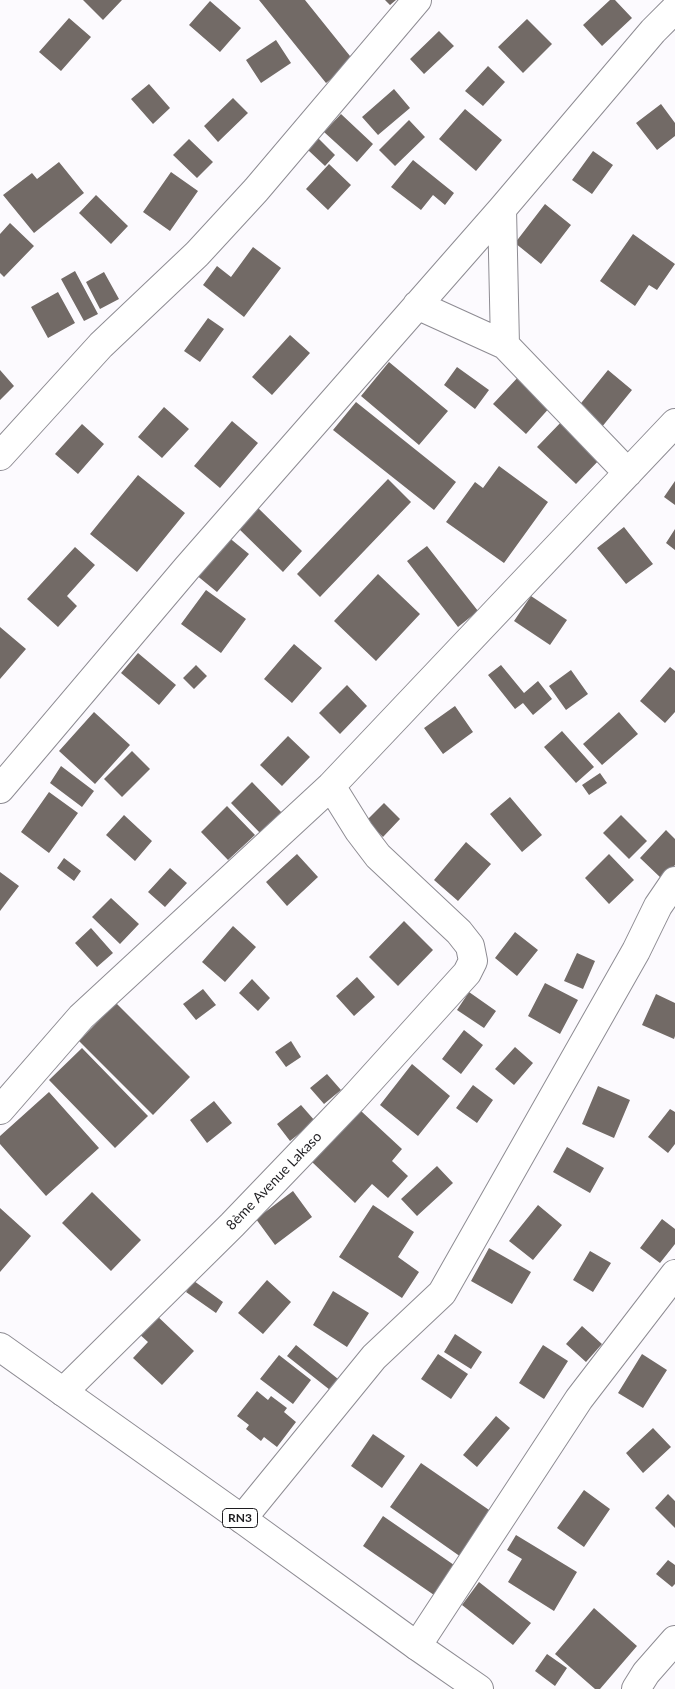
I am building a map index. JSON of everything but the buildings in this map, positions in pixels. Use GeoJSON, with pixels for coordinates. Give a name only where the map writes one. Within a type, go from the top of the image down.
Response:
{"type":"FeatureCollection","features":[{"type":"Feature","properties":{"kind":"main road"},"geometry":{"type":"LineString","coordinates":[[0,456],[101,346],[198,254],[256,190],[417,0]]}},
{"type":"Feature","properties":{"kind":"main road"},"geometry":{"type":"LineString","coordinates":[[0,789],[187,568],[502,209],[653,31],[675,9]]}},
{"type":"Feature","properties":{"kind":"main road"},"geometry":{"type":"LineString","coordinates":[[502,209],[506,345]]}},
{"type":"Feature","properties":{"kind":"main road"},"geometry":{"type":"LineString","coordinates":[[417,305],[506,345],[628,474]]}},
{"type":"Feature","properties":{"kind":"main road"},"geometry":{"type":"LineString","coordinates":[[0,1110],[82,1017],[331,786],[675,424]]}},
{"type":"Feature","properties":{"kind":"main road","name":"8ème Avenue Lakaso"},"geometry":{"type":"LineString","coordinates":[[63,1392],[226,1232],[353,1099],[467,973],[473,961],[470,946],[459,932],[378,856],[359,831],[331,786]]}},
{"type":"Feature","properties":{"kind":"main road"},"geometry":{"type":"LineString","coordinates":[[242,1519],[374,1357],[442,1293],[636,951],[658,906],[675,882]]}},
{"type":"Feature","properties":{"kind":"main road"},"geometry":{"type":"LineString","coordinates":[[417,1646],[579,1399],[675,1274]]}},
{"type":"Feature","properties":{"kind":"main road","name":"RN3"},"geometry":{"type":"LineString","coordinates":[[0,1347],[479,1689]]}},
{"type":"Feature","properties":{"kind":"main road"},"geometry":{"type":"LineString","coordinates":[[636,1689],[646,1673],[675,1640]]}}]}
